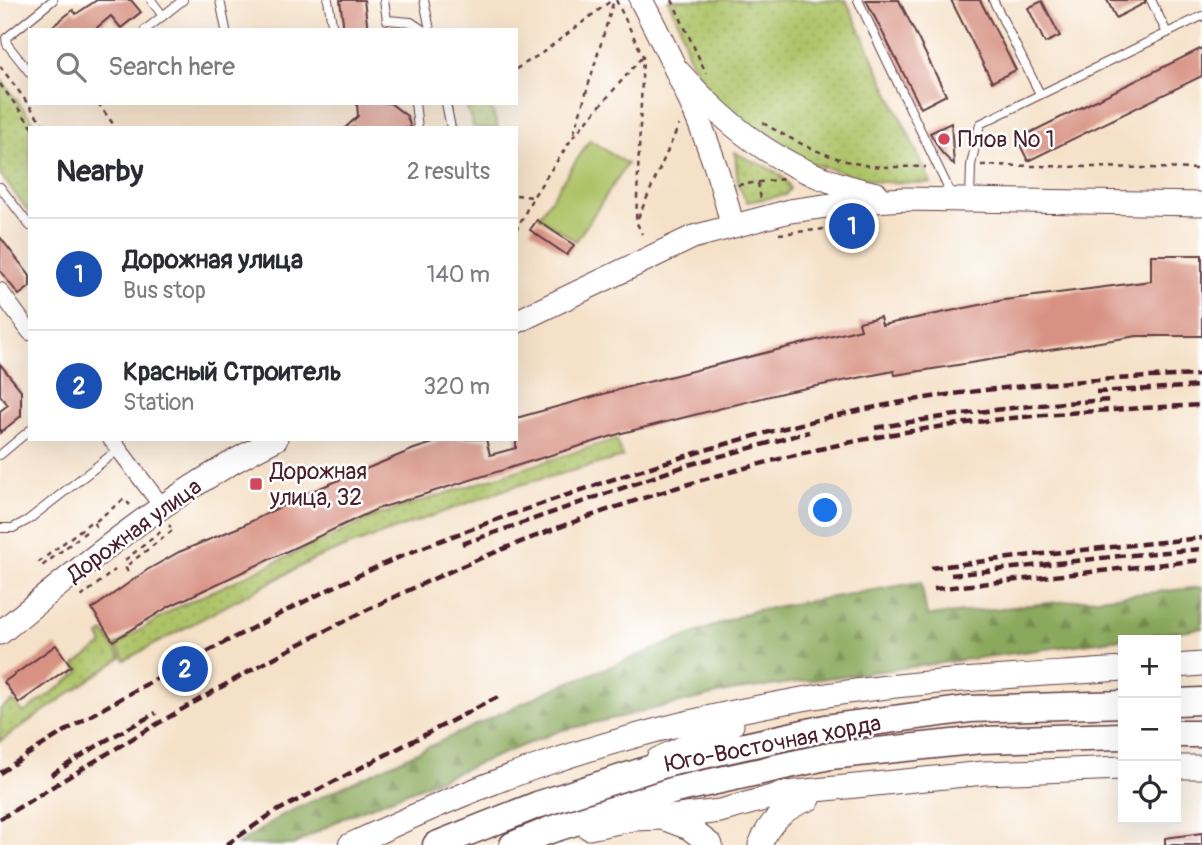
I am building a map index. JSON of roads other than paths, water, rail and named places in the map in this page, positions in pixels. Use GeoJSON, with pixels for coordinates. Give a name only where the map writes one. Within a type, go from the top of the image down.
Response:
{"type":"FeatureCollection","features":[{"type":"Feature","properties":{"kind":"main road"},"geometry":{"type":"LineString","coordinates":[[1181,702],[1202,701]]}},
{"type":"Feature","properties":{"kind":"main road","name":"Юго-Восточная хорда"},"geometry":{"type":"LineString","coordinates":[[436,845],[537,805],[668,763],[826,728],[970,709],[1118,704]]}},
{"type":"Feature","properties":{"kind":"main road"},"geometry":{"type":"LineString","coordinates":[[1181,734],[1202,734]]}},
{"type":"Feature","properties":{"kind":"main road","name":"Юго-Восточная хорда"},"geometry":{"type":"LineString","coordinates":[[513,845],[550,830],[675,790],[830,756],[981,740],[1118,736]]}},
{"type":"Feature","properties":{"kind":"street"},"geometry":{"type":"LineString","coordinates":[[641,0],[676,69],[719,171],[732,225]]}},
{"type":"Feature","properties":{"kind":"street"},"geometry":{"type":"LineString","coordinates":[[676,69],[734,128],[792,164],[832,183],[904,199]]}},
{"type":"Feature","properties":{"kind":"street"},"geometry":{"type":"LineString","coordinates":[[518,321],[693,237],[799,209],[904,199],[1202,204]]}},
{"type":"Feature","properties":{"kind":"street"},"geometry":{"type":"LineString","coordinates":[[0,291],[28,327]]}},
{"type":"Feature","properties":{"kind":"street","name":"Дорожная улица"},"geometry":{"type":"LineString","coordinates":[[2,627],[161,506],[202,478],[272,441]]}},
{"type":"Feature","properties":{"kind":"street"},"geometry":{"type":"LineString","coordinates":[[115,444],[161,506]]}},
{"type":"Feature","properties":{"kind":"street"},"geometry":{"type":"LineString","coordinates":[[1181,666],[1202,664]]}},
{"type":"Feature","properties":{"kind":"street"},"geometry":{"type":"LineString","coordinates":[[350,845],[418,814],[537,767],[655,732],[786,702],[949,681],[1118,670]]}},
{"type":"Feature","properties":{"kind":"street"},"geometry":{"type":"LineString","coordinates":[[614,780],[693,741],[786,702]]}},
{"type":"Feature","properties":{"kind":"street"},"geometry":{"type":"LineString","coordinates":[[1181,767],[1202,767]]}},
{"type":"Feature","properties":{"kind":"street"},"geometry":{"type":"LineString","coordinates":[[537,845],[593,827],[634,819],[720,811],[786,793],[984,773],[1118,768]]}},
{"type":"Feature","properties":{"kind":"street"},"geometry":{"type":"LineString","coordinates":[[760,845],[765,833],[783,811],[805,800],[854,787]]}},
{"type":"Feature","properties":{"kind":"street"},"geometry":{"type":"LineString","coordinates":[[662,818],[689,828],[712,845]]}},
{"type":"Feature","properties":{"kind":"lane"},"geometry":{"type":"LineString","coordinates":[[28,70],[7,44],[6,38],[53,0]]}},
{"type":"Feature","properties":{"kind":"lane"},"geometry":{"type":"LineString","coordinates":[[151,0],[163,16]]}},
{"type":"Feature","properties":{"kind":"lane"},"geometry":{"type":"LineString","coordinates":[[148,28],[183,0]]}},
{"type":"Feature","properties":{"kind":"lane"},"geometry":{"type":"LineString","coordinates":[[220,0],[226,28]]}},
{"type":"Feature","properties":{"kind":"lane"},"geometry":{"type":"LineString","coordinates":[[328,0],[332,28]]}},
{"type":"Feature","properties":{"kind":"lane"},"geometry":{"type":"LineString","coordinates":[[384,0],[388,25],[411,22],[420,28]]}},
{"type":"Feature","properties":{"kind":"lane"},"geometry":{"type":"LineString","coordinates":[[424,0],[430,28]]}},
{"type":"Feature","properties":{"kind":"lane"},"geometry":{"type":"LineString","coordinates":[[858,0],[940,167],[962,199]]}},
{"type":"Feature","properties":{"kind":"lane"},"geometry":{"type":"LineString","coordinates":[[993,0],[1041,94]]}},
{"type":"Feature","properties":{"kind":"lane"},"geometry":{"type":"LineString","coordinates":[[1151,0],[1167,33]]}},
{"type":"Feature","properties":{"kind":"lane"},"geometry":{"type":"LineString","coordinates":[[962,199],[980,124],[1202,16]]}},
{"type":"Feature","properties":{"kind":"lane"},"geometry":{"type":"LineString","coordinates":[[415,105],[418,126]]}},
{"type":"Feature","properties":{"kind":"lane"},"geometry":{"type":"LineString","coordinates":[[446,105],[451,126]]}},
{"type":"Feature","properties":{"kind":"lane"},"geometry":{"type":"LineString","coordinates":[[0,187],[28,223]]}},
{"type":"Feature","properties":{"kind":"lane"},"geometry":{"type":"LineString","coordinates":[[0,455],[28,432]]}},
{"type":"Feature","properties":{"kind":"lane"},"geometry":{"type":"LineString","coordinates":[[0,528],[13,528],[28,520],[115,444]]}},
{"type":"Feature","properties":{"kind":"railway"},"geometry":{"type":"LineString","coordinates":[[0,773],[142,687],[320,594],[414,551],[596,485],[762,434],[889,404],[1033,385],[1202,375]]}},
{"type":"Feature","properties":{"kind":"railway"},"geometry":{"type":"LineString","coordinates":[[1096,392],[1202,386]]}},
{"type":"Feature","properties":{"kind":"railway"},"geometry":{"type":"LineString","coordinates":[[875,428],[993,410],[1111,400]]}},
{"type":"Feature","properties":{"kind":"railway"},"geometry":{"type":"LineString","coordinates":[[0,819],[200,699],[302,643],[407,591],[561,526],[668,490],[775,460],[875,437],[1015,418],[1202,405]]}},
{"type":"Feature","properties":{"kind":"railway"},"geometry":{"type":"LineString","coordinates":[[462,544],[688,465],[809,432]]}},
{"type":"Feature","properties":{"kind":"railway"},"geometry":{"type":"LineString","coordinates":[[931,568],[1202,538]]}},
{"type":"Feature","properties":{"kind":"railway"},"geometry":{"type":"LineString","coordinates":[[951,575],[1202,549]]}},
{"type":"Feature","properties":{"kind":"railway"},"geometry":{"type":"LineString","coordinates":[[934,589],[1202,560]]}},
{"type":"Feature","properties":{"kind":"railway"},"geometry":{"type":"LineString","coordinates":[[226,845],[273,813],[498,697]]}},
{"type":"Feature","properties":{"kind":"railway"},"geometry":{"type":"LineString","coordinates":[[51,775],[156,713]]}},
{"type":"Feature","properties":{"kind":"place","name":"Плов № 1"},"geometry":{"type":"Point","coordinates":[944,139]}},
{"type":"Feature","properties":{"kind":"place","name":"Дорожная улица"},"geometry":{"type":"Point","coordinates":[852,226]}},
{"type":"Feature","properties":{"kind":"place","name":"Дорожная улица, 32"},"geometry":{"type":"Point","coordinates":[256,484]}},
{"type":"Feature","properties":{"kind":"place","name":"Красный Строитель"},"geometry":{"type":"Point","coordinates":[185,669]}}]}
